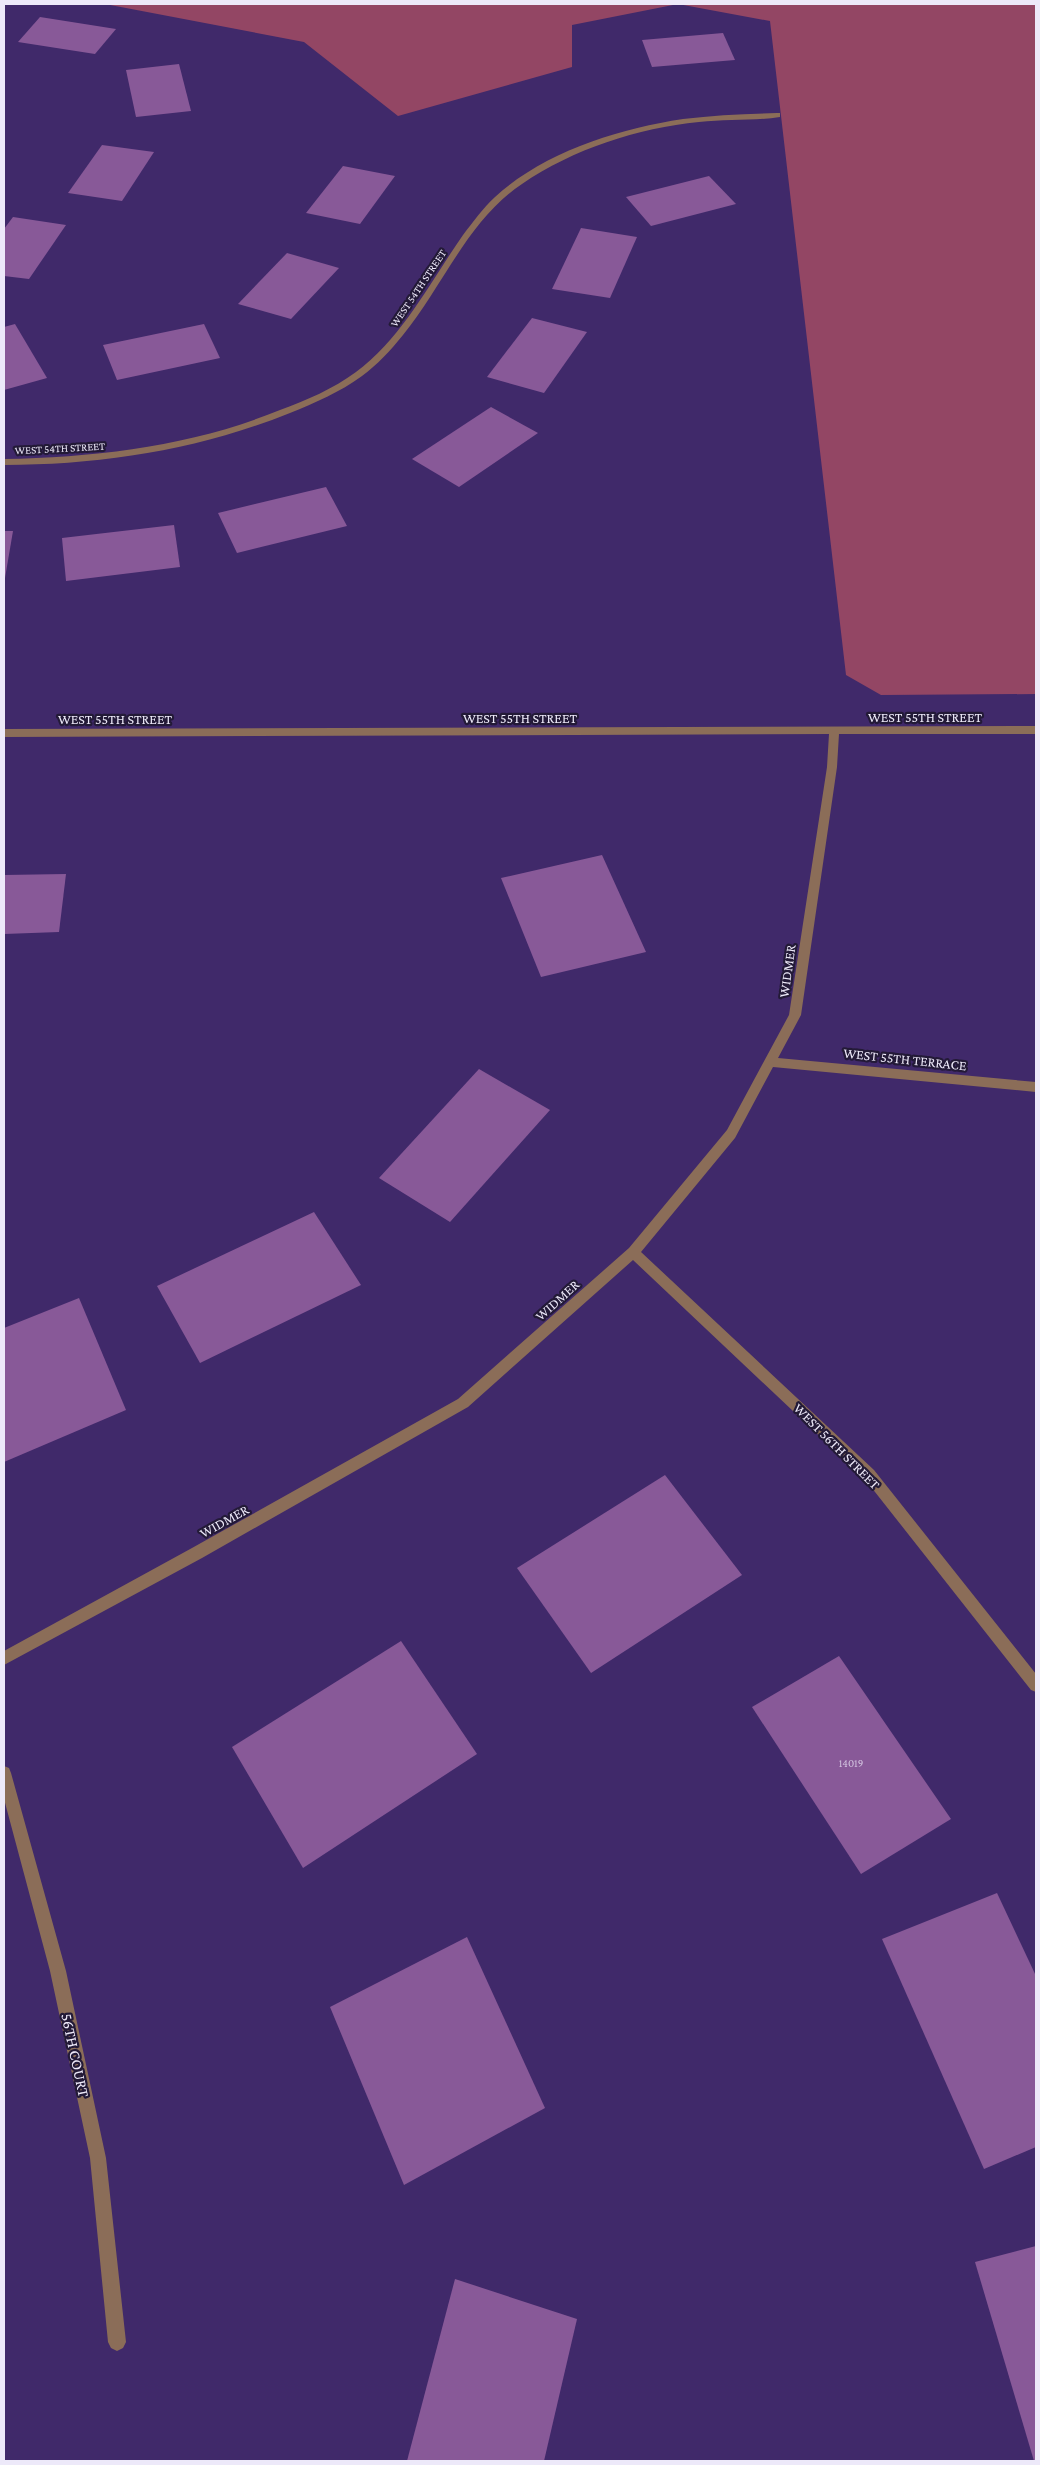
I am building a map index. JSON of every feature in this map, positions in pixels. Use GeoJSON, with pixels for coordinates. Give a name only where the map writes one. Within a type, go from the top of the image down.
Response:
{"type":"FeatureCollection","features":[{"type":"Feature","properties":{"kind":"street","name":"WEST 54TH STREET"},"geometry":{"type":"LineString","coordinates":[[4,462],[88,459],[143,452],[214,438],[321,397],[366,369],[396,340],[419,311],[436,280],[481,217],[503,193],[533,172],[587,148],[626,135],[670,124],[728,117],[776,115]]}},
{"type":"Feature","properties":{"kind":"street","name":"WEST 55TH STREET"},"geometry":{"type":"LineString","coordinates":[[4,733],[1036,730]]}},
{"type":"Feature","properties":{"kind":"street","name":"WIDMER"},"geometry":{"type":"LineString","coordinates":[[4,1658],[197,1553],[464,1403],[633,1252],[731,1134],[795,1015],[832,767],[834,731]]}},
{"type":"Feature","properties":{"kind":"street","name":"WEST 55TH TERRACE"},"geometry":{"type":"LineString","coordinates":[[770,1062],[1036,1087]]}},
{"type":"Feature","properties":{"kind":"street","name":"WEST 56TH STREET"},"geometry":{"type":"LineString","coordinates":[[633,1252],[869,1474],[1036,1685]]}},
{"type":"Feature","properties":{"kind":"street","name":"56TH COURT"},"geometry":{"type":"LineString","coordinates":[[4,1773],[58,1971],[98,2158],[117,2342]]}},
{"type":"Feature","properties":{"kind":"shaded area"},"geometry":{"type":"Polygon","coordinates":[[[105,4],[678,4],[572,25],[572,67],[398,116],[304,42],[105,4]]]}},
{"type":"Feature","properties":{"kind":"shaded area"},"geometry":{"type":"Polygon","coordinates":[[[678,4],[1036,4],[1036,694],[881,695],[846,675],[770,21],[678,4]]]}},
{"type":"Feature","properties":{"kind":"building"},"geometry":{"type":"Polygon","coordinates":[[[40,17],[116,29],[95,54],[18,42],[40,17]]]}},
{"type":"Feature","properties":{"kind":"building"},"geometry":{"type":"Polygon","coordinates":[[[723,33],[735,60],[652,67],[642,40],[723,33]]]}},
{"type":"Feature","properties":{"kind":"building"},"geometry":{"type":"Polygon","coordinates":[[[179,64],[191,111],[136,117],[126,70],[179,64]]]}},
{"type":"Feature","properties":{"kind":"building"},"geometry":{"type":"Polygon","coordinates":[[[102,145],[154,152],[122,201],[68,193],[102,145]]]}},
{"type":"Feature","properties":{"kind":"building"},"geometry":{"type":"Polygon","coordinates":[[[343,166],[395,176],[360,224],[306,213],[343,166]]]}},
{"type":"Feature","properties":{"kind":"building"},"geometry":{"type":"Polygon","coordinates":[[[709,176],[736,204],[651,226],[626,197],[709,176]]]}},
{"type":"Feature","properties":{"kind":"building"},"geometry":{"type":"Polygon","coordinates":[[[13,217],[66,225],[29,279],[4,276],[4,229],[13,217]]]}},
{"type":"Feature","properties":{"kind":"building"},"geometry":{"type":"Polygon","coordinates":[[[581,228],[637,237],[610,298],[552,289],[581,228]]]}},
{"type":"Feature","properties":{"kind":"building"},"geometry":{"type":"Polygon","coordinates":[[[287,253],[339,268],[291,319],[238,304],[287,253]]]}},
{"type":"Feature","properties":{"kind":"building"},"geometry":{"type":"Polygon","coordinates":[[[532,318],[587,332],[544,393],[487,377],[532,318]]]}},
{"type":"Feature","properties":{"kind":"building"},"geometry":{"type":"Polygon","coordinates":[[[15,324],[47,378],[4,390],[4,327],[15,324]]]}},
{"type":"Feature","properties":{"kind":"building"},"geometry":{"type":"Polygon","coordinates":[[[204,324],[220,358],[117,380],[103,345],[204,324]]]}},
{"type":"Feature","properties":{"kind":"building"},"geometry":{"type":"Polygon","coordinates":[[[491,407],[538,433],[459,487],[412,459],[491,407]]]}},
{"type":"Feature","properties":{"kind":"building"},"geometry":{"type":"Polygon","coordinates":[[[326,487],[347,526],[237,553],[218,513],[326,487]]]}},
{"type":"Feature","properties":{"kind":"building"},"geometry":{"type":"Polygon","coordinates":[[[174,525],[180,567],[66,581],[62,538],[174,525]]]}},
{"type":"Feature","properties":{"kind":"building"},"geometry":{"type":"Polygon","coordinates":[[[4,531],[13,531],[5,578],[4,578],[4,531]]]}},
{"type":"Feature","properties":{"kind":"building"},"geometry":{"type":"Polygon","coordinates":[[[602,855],[646,952],[541,977],[501,878],[602,855]]]}},
{"type":"Feature","properties":{"kind":"building"},"geometry":{"type":"Polygon","coordinates":[[[66,874],[59,932],[4,934],[4,875],[66,874]]]}},
{"type":"Feature","properties":{"kind":"building"},"geometry":{"type":"Polygon","coordinates":[[[479,1069],[550,1110],[450,1222],[379,1178],[479,1069]]]}},
{"type":"Feature","properties":{"kind":"building"},"geometry":{"type":"Polygon","coordinates":[[[314,1212],[361,1285],[200,1363],[157,1286],[314,1212]]]}},
{"type":"Feature","properties":{"kind":"building"},"geometry":{"type":"Polygon","coordinates":[[[79,1298],[126,1410],[4,1462],[4,1328],[79,1298]]]}},
{"type":"Feature","properties":{"kind":"building"},"geometry":{"type":"Polygon","coordinates":[[[665,1475],[742,1575],[591,1673],[517,1568],[665,1475]]]}},
{"type":"Feature","properties":{"kind":"building"},"geometry":{"type":"Polygon","coordinates":[[[401,1641],[477,1754],[303,1868],[232,1747],[401,1641]]]}},
{"type":"Feature","properties":{"kind":"building"},"geometry":{"type":"Polygon","coordinates":[[[839,1656],[951,1819],[861,1874],[752,1707],[839,1656]]]}},
{"type":"Feature","properties":{"kind":"building"},"geometry":{"type":"Polygon","coordinates":[[[997,1893],[1036,1976],[1036,2147],[984,2169],[882,1939],[997,1893]]]}},
{"type":"Feature","properties":{"kind":"building"},"geometry":{"type":"Polygon","coordinates":[[[467,1937],[545,2108],[404,2185],[330,2007],[467,1937]]]}},
{"type":"Feature","properties":{"kind":"building"},"geometry":{"type":"Polygon","coordinates":[[[1036,2246],[1036,2461],[1034,2461],[975,2262],[1036,2246]]]}},
{"type":"Feature","properties":{"kind":"building"},"geometry":{"type":"Polygon","coordinates":[[[455,2279],[577,2319],[544,2461],[407,2461],[455,2279]]]}}]}
